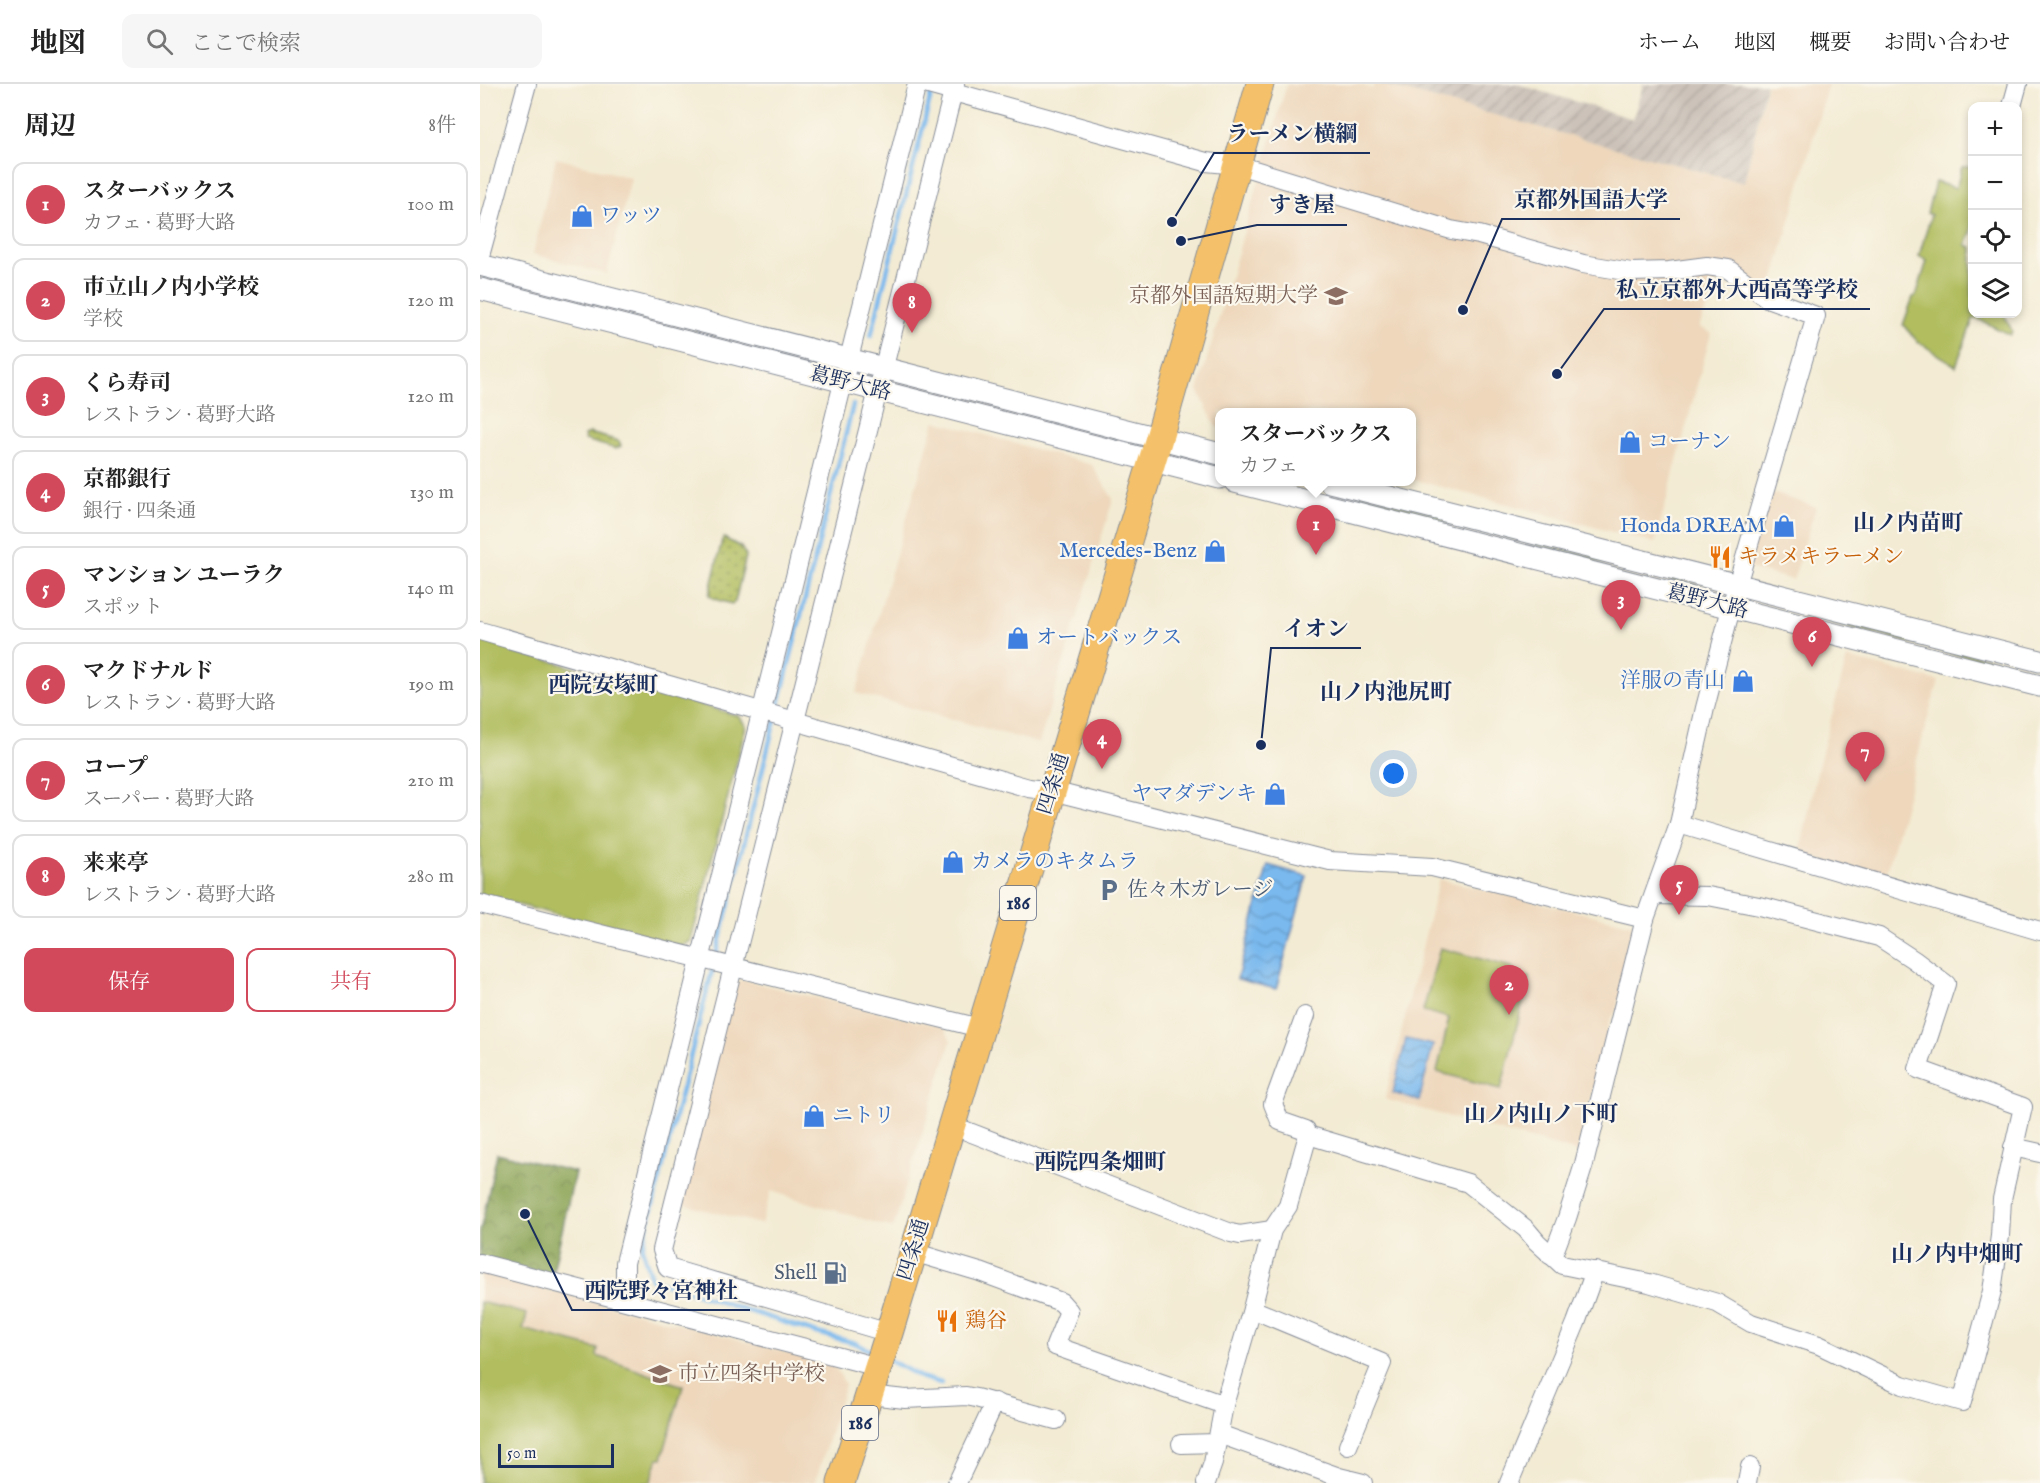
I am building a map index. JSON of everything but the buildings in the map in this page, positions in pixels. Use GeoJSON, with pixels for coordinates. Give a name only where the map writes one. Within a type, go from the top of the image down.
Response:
{"type":"FeatureCollection","features":[{"type":"Feature","properties":{"kind":"main road","name":"四条通"},"geometry":{"type":"LineString","coordinates":[[842,1483],[1155,449],[1260,84]]}},
{"type":"Feature","properties":{"kind":"street"},"geometry":{"type":"LineString","coordinates":[[480,256],[527,84]]}},
{"type":"Feature","properties":{"kind":"street"},"geometry":{"type":"LineString","coordinates":[[883,1352],[668,1268],[662,1250],[795,721],[867,363],[917,84]]}},
{"type":"Feature","properties":{"kind":"street"},"geometry":{"type":"LineString","coordinates":[[925,84],[954,88],[1206,162],[1238,165],[1451,230],[1479,235],[1583,264],[1631,272],[1721,267],[1728,269],[1767,298],[1816,316],[1737,585],[1687,782],[1679,824],[1646,919],[1584,1164],[1567,1218],[1556,1247],[1550,1255]]}},
{"type":"Feature","properties":{"kind":"street"},"geometry":{"type":"LineString","coordinates":[[626,1300],[625,1263],[762,712],[867,363],[954,88]]}},
{"type":"Feature","properties":{"kind":"street","name":"葛野大路"},"geometry":{"type":"LineString","coordinates":[[480,265],[1002,398],[1155,449],[1215,476]]}},
{"type":"Feature","properties":{"kind":"street","name":"葛野大路"},"geometry":{"type":"LineString","coordinates":[[480,289],[996,421],[1155,449],[1215,453]]}},
{"type":"Feature","properties":{"kind":"street"},"geometry":{"type":"LineString","coordinates":[[599,320],[605,297]]}},
{"type":"Feature","properties":{"kind":"street"},"geometry":{"type":"LineString","coordinates":[[707,347],[712,324]]}},
{"type":"Feature","properties":{"kind":"street"},"geometry":{"type":"LineString","coordinates":[[996,421],[1002,398]]}},
{"type":"Feature","properties":{"kind":"street","name":"葛野大路"},"geometry":{"type":"LineString","coordinates":[[1251,486],[1812,629],[2039,682]]}},
{"type":"Feature","properties":{"kind":"street","name":"葛野大路"},"geometry":{"type":"LineString","coordinates":[[1346,486],[2040,661]]}},
{"type":"Feature","properties":{"kind":"street"},"geometry":{"type":"LineString","coordinates":[[1812,629],[1819,606]]}},
{"type":"Feature","properties":{"kind":"street"},"geometry":{"type":"LineString","coordinates":[[480,631],[1029,788],[1052,791],[1330,861],[1432,867],[1646,919]]}},
{"type":"Feature","properties":{"kind":"street"},"geometry":{"type":"LineString","coordinates":[[1679,824],[2040,932]]}},
{"type":"Feature","properties":{"kind":"street"},"geometry":{"type":"LineString","coordinates":[[1308,1135],[1468,1183],[1526,1229],[1562,1265],[1669,1288],[1717,1303],[1751,1323],[1820,1345],[1902,1385],[1962,1402],[1992,1291],[2000,1236],[2002,1199],[2023,1107],[1918,1069],[1946,984],[1879,937],[1764,907],[1708,896],[1655,895]]}},
{"type":"Feature","properties":{"kind":"street"},"geometry":{"type":"LineString","coordinates":[[480,904],[980,1028]]}},
{"type":"Feature","properties":{"kind":"street"},"geometry":{"type":"LineString","coordinates":[[1206,1483],[1224,1405],[1272,1230],[1288,1206],[1308,1135],[1306,1130],[1280,1120],[1273,1104],[1305,1016]]}},
{"type":"Feature","properties":{"kind":"street"},"geometry":{"type":"LineString","coordinates":[[951,1125],[1231,1233],[1240,1235],[1272,1230]]}},
{"type":"Feature","properties":{"kind":"street"},"geometry":{"type":"LineString","coordinates":[[2013,1147],[2040,1153]]}},
{"type":"Feature","properties":{"kind":"street"},"geometry":{"type":"LineString","coordinates":[[913,1252],[980,1272],[1061,1302],[1069,1311],[1055,1346],[1224,1405]]}},
{"type":"Feature","properties":{"kind":"street"},"geometry":{"type":"LineString","coordinates":[[480,1263],[626,1300],[883,1352]]}},
{"type":"Feature","properties":{"kind":"street"},"geometry":{"type":"LineString","coordinates":[[1509,1483],[1576,1323],[1595,1271]]}},
{"type":"Feature","properties":{"kind":"street"},"geometry":{"type":"LineString","coordinates":[[1252,1309],[1382,1363],[1348,1446]]}},
{"type":"Feature","properties":{"kind":"street"},"geometry":{"type":"LineString","coordinates":[[869,1395],[905,1399],[966,1396],[1056,1420]]}},
{"type":"Feature","properties":{"kind":"street"},"geometry":{"type":"LineString","coordinates":[[957,1483],[995,1402]]}},
{"type":"Feature","properties":{"kind":"street"},"geometry":{"type":"LineString","coordinates":[[1181,1443],[1218,1438],[1363,1483]]}},
{"type":"Feature","properties":{"kind":"shaded area"},"geometry":{"type":"Polygon","coordinates":[[[1287,84],[1357,84],[1373,89],[1374,84],[1380,84],[1744,183],[1767,84],[1828,84],[1769,296],[1720,273],[1699,327],[1711,333],[1655,543],[1416,480],[1416,408],[1215,408],[1215,425],[1198,390],[1287,84]]]}},
{"type":"Feature","properties":{"kind":"shaded area"},"geometry":{"type":"Polygon","coordinates":[[[1380,84],[1517,84],[1633,119],[1643,84],[1766,84],[1744,183],[1380,84]]]}},
{"type":"Feature","properties":{"kind":"shaded area","name":"ワッツ"},"geometry":{"type":"Polygon","coordinates":[[[556,158],[631,178],[607,274],[533,254],[556,158]]]}},
{"type":"Feature","properties":{"kind":"shaded area"},"geometry":{"type":"Polygon","coordinates":[[[935,421],[1092,465],[1113,499],[1039,743],[856,693],[935,421]]]}},
{"type":"Feature","properties":{"kind":"shaded area","name":"Honda DREAM"},"geometry":{"type":"Polygon","coordinates":[[[1767,491],[1816,507],[1793,580],[1745,567],[1767,491]]]}},
{"type":"Feature","properties":{"kind":"shaded area"},"geometry":{"type":"Polygon","coordinates":[[[1847,658],[1939,681],[1885,880],[1800,853],[1818,768],[1847,658]]]}},
{"type":"Feature","properties":{"kind":"shaded area"},"geometry":{"type":"Polygon","coordinates":[[[1439,879],[1633,925],[1616,1012],[1610,1019],[1578,1152],[1385,1099],[1439,879]]]}},
{"type":"Feature","properties":{"kind":"shaded area","name":"ニトリ"},"geometry":{"type":"Polygon","coordinates":[[[742,980],[945,1029],[951,1041],[893,1228],[771,1191],[761,1224],[678,1203],[734,985],[742,980]]]}},
{"type":"Feature","properties":{"kind":"shaded area","name":"市立四条中学校"},"geometry":{"type":"Polygon","coordinates":[[[480,1272],[830,1364],[837,1370],[845,1384],[815,1483],[480,1483],[480,1272]]]}},
{"type":"Feature","properties":{"kind":"green space"},"geometry":{"type":"Polygon","coordinates":[[[1962,167],[1968,167],[1968,240],[1966,245],[1968,246],[1968,318],[1974,318],[1956,366],[1917,341],[1903,325],[1913,297],[1916,296],[1927,261],[1919,256],[1931,215],[1927,213],[1935,182],[1956,188],[1962,167]]]}},
{"type":"Feature","properties":{"kind":"green space"},"geometry":{"type":"Polygon","coordinates":[[[1976,318],[2006,318],[2012,331],[2010,335],[1976,318]]]}},
{"type":"Feature","properties":{"kind":"green space"},"geometry":{"type":"Polygon","coordinates":[[[589,433],[619,441],[621,446],[616,449],[585,440],[584,435],[589,433]]]}},
{"type":"Feature","properties":{"kind":"green space"},"geometry":{"type":"Polygon","coordinates":[[[1334,486],[1697,585],[1696,587],[1429,518],[1334,486]]]}},
{"type":"Feature","properties":{"kind":"green space"},"geometry":{"type":"Polygon","coordinates":[[[724,538],[741,547],[746,556],[735,602],[732,604],[714,599],[709,595],[724,538]]]}},
{"type":"Feature","properties":{"kind":"green space"},"geometry":{"type":"Polygon","coordinates":[[[1828,620],[2026,670],[1829,622],[1828,620]]]}},
{"type":"Feature","properties":{"kind":"green space"},"geometry":{"type":"Polygon","coordinates":[[[480,640],[739,716],[746,726],[691,941],[681,947],[480,895],[480,640]]]}},
{"type":"Feature","properties":{"kind":"green space"},"geometry":{"type":"Polygon","coordinates":[[[1440,948],[1512,967],[1514,974],[1529,977],[1501,1089],[1437,1072],[1449,1018],[1423,1011],[1440,948]]]}},
{"type":"Feature","properties":{"kind":"green space"},"geometry":{"type":"Polygon","coordinates":[[[497,1153],[575,1172],[552,1276],[480,1257],[480,1232],[497,1153]]]}},
{"type":"Feature","properties":{"kind":"green space"},"geometry":{"type":"Polygon","coordinates":[[[480,1302],[527,1314],[523,1329],[598,1349],[597,1356],[683,1386],[662,1458],[658,1458],[650,1483],[480,1483],[480,1302]]]}},
{"type":"Feature","properties":{"kind":"water"},"geometry":{"type":"Polygon","coordinates":[[[1268,865],[1307,876],[1276,989],[1237,979],[1268,865]]]}},
{"type":"Feature","properties":{"kind":"water"},"geometry":{"type":"Polygon","coordinates":[[[1406,1039],[1433,1045],[1419,1101],[1393,1093],[1406,1039]]]}},
{"type":"Feature","properties":{"kind":"waterway"},"geometry":{"type":"LineString","coordinates":[[871,336],[932,91]]}},
{"type":"Feature","properties":{"kind":"waterway"},"geometry":{"type":"LineString","coordinates":[[777,712],[853,405]]}},
{"type":"Feature","properties":{"kind":"waterway"},"geometry":{"type":"LineString","coordinates":[[715,959],[775,720]]}},
{"type":"Feature","properties":{"kind":"waterway"},"geometry":{"type":"LineString","coordinates":[[713,967],[642,1248],[651,1279],[817,1333],[855,1343],[873,1352]]}},
{"type":"Feature","properties":{"kind":"waterway"},"geometry":{"type":"LineString","coordinates":[[889,1360],[920,1377],[941,1383]]}},
{"type":"Feature","properties":{"kind":"place","name":"ワッツ"},"geometry":{"type":"Point","coordinates":[582,216]}},
{"type":"Feature","properties":{"kind":"place","name":"ラーメン横綱"},"geometry":{"type":"Point","coordinates":[1172,222]}},
{"type":"Feature","properties":{"kind":"place","name":"すき屋"},"geometry":{"type":"Point","coordinates":[1181,241]}},
{"type":"Feature","properties":{"kind":"place","name":"京都外国語短期大学"},"geometry":{"type":"Point","coordinates":[1336,296]}},
{"type":"Feature","properties":{"kind":"place","name":"京都外国語大学"},"geometry":{"type":"Point","coordinates":[1463,310]}},
{"type":"Feature","properties":{"kind":"place","name":"来来亭"},"geometry":{"type":"Point","coordinates":[912,333]}},
{"type":"Feature","properties":{"kind":"place","name":"私立京都外大西高等学校"},"geometry":{"type":"Point","coordinates":[1557,374]}},
{"type":"Feature","properties":{"kind":"place","name":"コーナン"},"geometry":{"type":"Point","coordinates":[1630,442]}},
{"type":"Feature","properties":{"kind":"place","name":"Honda DREAM"},"geometry":{"type":"Point","coordinates":[1784,526]}},
{"type":"Feature","properties":{"kind":"place","name":"Mercedes-Benz"},"geometry":{"type":"Point","coordinates":[1215,551]}},
{"type":"Feature","properties":{"kind":"place","name":"スターバックス"},"geometry":{"type":"Point","coordinates":[1316,555]}},
{"type":"Feature","properties":{"kind":"place","name":"キラメキラーメン"},"geometry":{"type":"Point","coordinates":[1720,557]}},
{"type":"Feature","properties":{"kind":"place","name":"くら寿司"},"geometry":{"type":"Point","coordinates":[1621,630]}},
{"type":"Feature","properties":{"kind":"place","name":"オートバックス"},"geometry":{"type":"Point","coordinates":[1018,638]}},
{"type":"Feature","properties":{"kind":"place","name":"マクドナルド"},"geometry":{"type":"Point","coordinates":[1812,667]}},
{"type":"Feature","properties":{"kind":"place","name":"洋服の青山"},"geometry":{"type":"Point","coordinates":[1743,681]}},
{"type":"Feature","properties":{"kind":"place","name":"イオン"},"geometry":{"type":"Point","coordinates":[1261,745]}},
{"type":"Feature","properties":{"kind":"place","name":"京都銀行"},"geometry":{"type":"Point","coordinates":[1102,769]}},
{"type":"Feature","properties":{"kind":"place","name":"コープ"},"geometry":{"type":"Point","coordinates":[1865,782]}},
{"type":"Feature","properties":{"kind":"place","name":"ヤマダデンキ"},"geometry":{"type":"Point","coordinates":[1275,794]}},
{"type":"Feature","properties":{"kind":"place","name":"カメラのキタムラ"},"geometry":{"type":"Point","coordinates":[953,862]}},
{"type":"Feature","properties":{"kind":"place","name":"佐々木ガレージ"},"geometry":{"type":"Point","coordinates":[1109,890]}},
{"type":"Feature","properties":{"kind":"place","name":"マンション ユーラク"},"geometry":{"type":"Point","coordinates":[1679,915]}},
{"type":"Feature","properties":{"kind":"place","name":"市立山ノ内小学校"},"geometry":{"type":"Point","coordinates":[1509,1015]}},
{"type":"Feature","properties":{"kind":"place","name":"ニトリ"},"geometry":{"type":"Point","coordinates":[814,1116]}},
{"type":"Feature","properties":{"kind":"place","name":"西院野々宮神社"},"geometry":{"type":"Point","coordinates":[525,1214]}},
{"type":"Feature","properties":{"kind":"place","name":"Shell"},"geometry":{"type":"Point","coordinates":[835,1273]}},
{"type":"Feature","properties":{"kind":"place","name":"鶏谷"},"geometry":{"type":"Point","coordinates":[947,1321]}},
{"type":"Feature","properties":{"kind":"place","name":"市立四条中学校"},"geometry":{"type":"Point","coordinates":[660,1374]}},
{"type":"Feature","properties":{"kind":"district","name":"山ノ内苗町"},"geometry":{"type":"Point","coordinates":[1908,524]}},
{"type":"Feature","properties":{"kind":"district","name":"西院安塚町"},"geometry":{"type":"Point","coordinates":[603,686]}},
{"type":"Feature","properties":{"kind":"district","name":"山ノ内池尻町"},"geometry":{"type":"Point","coordinates":[1386,693]}},
{"type":"Feature","properties":{"kind":"district","name":"山ノ内山ノ下町"},"geometry":{"type":"Point","coordinates":[1541,1115]}},
{"type":"Feature","properties":{"kind":"district","name":"西院四条畑町"},"geometry":{"type":"Point","coordinates":[1100,1163]}},
{"type":"Feature","properties":{"kind":"district","name":"山ノ内中畑町"},"geometry":{"type":"Point","coordinates":[1957,1255]}}]}
